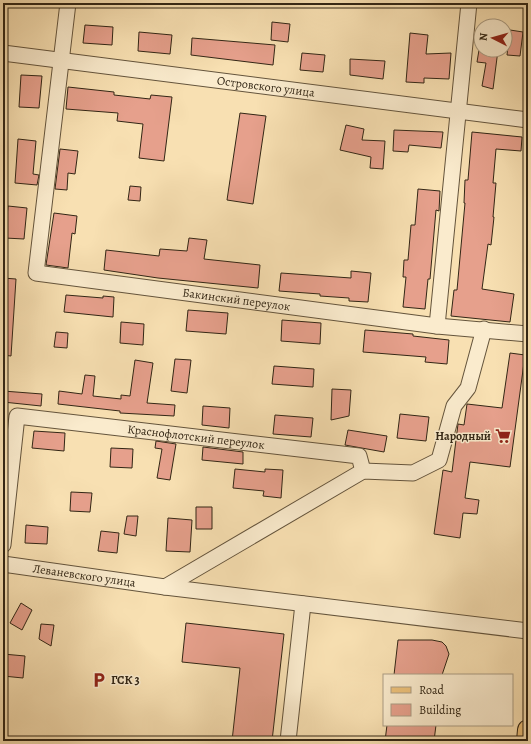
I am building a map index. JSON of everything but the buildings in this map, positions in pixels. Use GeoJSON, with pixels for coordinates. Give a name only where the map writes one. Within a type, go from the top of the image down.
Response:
{"type":"FeatureCollection","features":[{"type":"Feature","properties":{"kind":"main road"},"geometry":{"type":"LineString","coordinates":[[527,741],[528,730]]}},
{"type":"Feature","properties":{"kind":"street"},"geometry":{"type":"LineString","coordinates":[[61,60],[68,3]]}},
{"type":"Feature","properties":{"kind":"street"},"geometry":{"type":"LineString","coordinates":[[437,326],[469,3]]}},
{"type":"Feature","properties":{"kind":"street","name":"Островского улица"},"geometry":{"type":"LineString","coordinates":[[3,53],[528,120]]}},
{"type":"Feature","properties":{"kind":"street","name":"Бакинский переулок"},"geometry":{"type":"LineString","coordinates":[[61,60],[36,273],[437,326],[528,334]]}},
{"type":"Feature","properties":{"kind":"street"},"geometry":{"type":"LineString","coordinates":[[165,587],[363,471],[413,473],[439,460],[454,406],[468,388],[484,329]]}},
{"type":"Feature","properties":{"kind":"street","name":"Краснофлотский переулок"},"geometry":{"type":"LineString","coordinates":[[3,544],[16,416],[359,456],[363,471]]}},
{"type":"Feature","properties":{"kind":"street","name":"Леваневского улица"},"geometry":{"type":"LineString","coordinates":[[3,564],[165,587],[528,631]]}},
{"type":"Feature","properties":{"kind":"street"},"geometry":{"type":"LineString","coordinates":[[288,741],[303,604]]}},
{"type":"Feature","properties":{"kind":"place","name":"Народный"},"geometry":{"type":"Point","coordinates":[503,436]}},
{"type":"Feature","properties":{"kind":"place","name":"ГСК 3"},"geometry":{"type":"Point","coordinates":[99,680]}}]}
